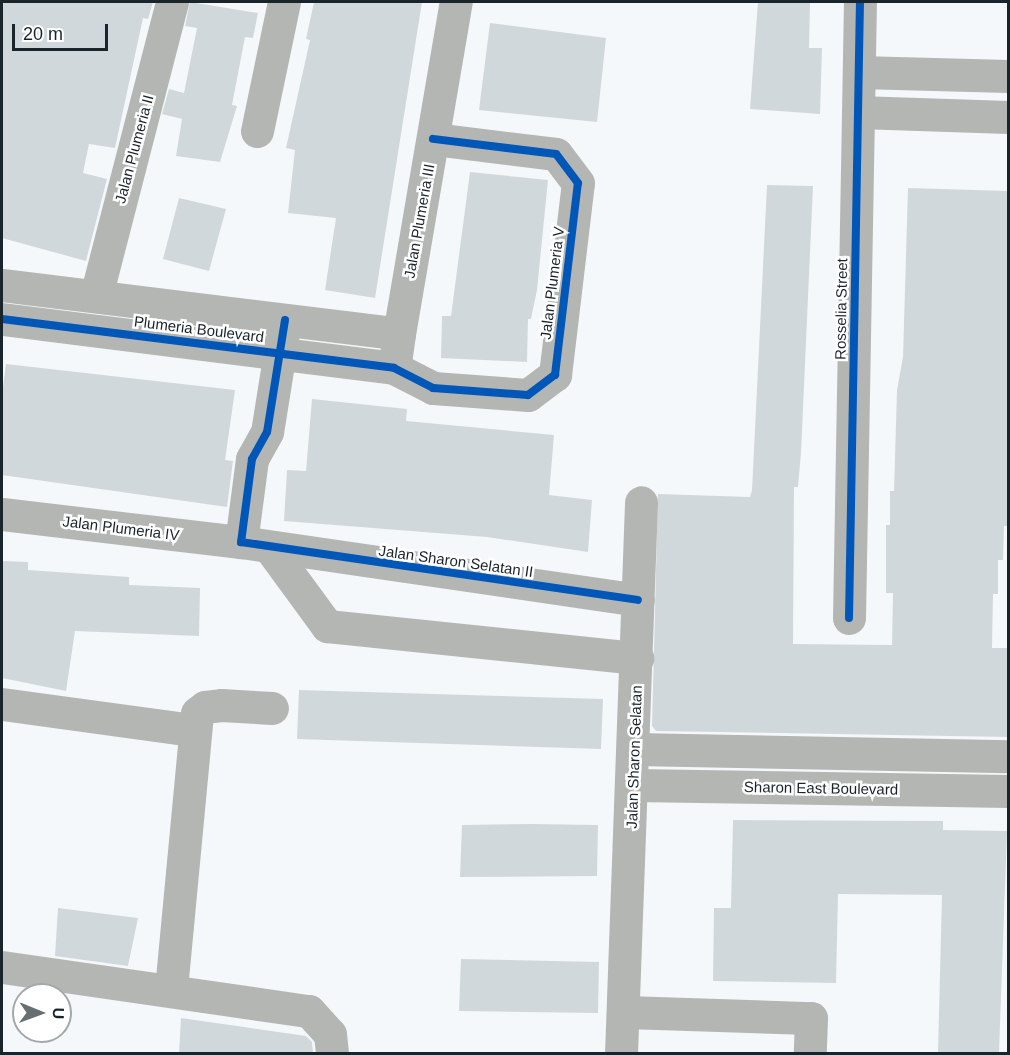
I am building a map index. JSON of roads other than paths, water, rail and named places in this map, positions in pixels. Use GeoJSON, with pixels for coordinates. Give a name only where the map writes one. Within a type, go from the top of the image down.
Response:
{"type":"FeatureCollection","features":[{"type":"Feature","properties":{"kind":"street","name":"Jalan Plumeria II"},"geometry":{"type":"LineString","coordinates":[[96,296],[172,2]]}},
{"type":"Feature","properties":{"kind":"street"},"geometry":{"type":"LineString","coordinates":[[257,131],[284,2]]}},
{"type":"Feature","properties":{"kind":"street","name":"Jalan Plumeria III"},"geometry":{"type":"LineString","coordinates":[[399,334],[456,2]]}},
{"type":"Feature","properties":{"kind":"street","name":"Rosselia Street"},"geometry":{"type":"LineString","coordinates":[[849,618],[860,2]]}},
{"type":"Feature","properties":{"kind":"street"},"geometry":{"type":"LineString","coordinates":[[858,72],[1008,76]]}},
{"type":"Feature","properties":{"kind":"street"},"geometry":{"type":"LineString","coordinates":[[858,112],[1008,117]]}},
{"type":"Feature","properties":{"kind":"street","name":"Jalan Plumeria V"},"geometry":{"type":"LineString","coordinates":[[394,368],[433,388],[528,395],[555,375],[578,183],[556,154],[433,139]]}},
{"type":"Feature","properties":{"kind":"street","name":"Plumeria Boulevard"},"geometry":{"type":"LineString","coordinates":[[2,285],[399,334]]}},
{"type":"Feature","properties":{"kind":"street","name":"Plumeria Boulevard"},"geometry":{"type":"LineString","coordinates":[[2,319],[394,368]]}},
{"type":"Feature","properties":{"kind":"street"},"geometry":{"type":"LineString","coordinates":[[285,320],[267,432],[252,459],[256,545],[327,626],[637,658]]}},
{"type":"Feature","properties":{"kind":"street"},"geometry":{"type":"LineString","coordinates":[[394,368],[399,334]]}},
{"type":"Feature","properties":{"kind":"street","name":"Jalan Sharon Selatan"},"geometry":{"type":"LineString","coordinates":[[626,1012],[641,502]]}},
{"type":"Feature","properties":{"kind":"street","name":"Jalan Plumeria IV"},"geometry":{"type":"LineString","coordinates":[[2,514],[256,545]]}},
{"type":"Feature","properties":{"kind":"street","name":"Jalan Sharon Selatan II"},"geometry":{"type":"LineString","coordinates":[[256,545],[638,600]]}},
{"type":"Feature","properties":{"kind":"street"},"geometry":{"type":"LineString","coordinates":[[2,704],[193,730]]}},
{"type":"Feature","properties":{"kind":"street"},"geometry":{"type":"LineString","coordinates":[[171,989],[193,730],[197,713],[205,707],[272,708]]}},
{"type":"Feature","properties":{"kind":"street"},"geometry":{"type":"LineString","coordinates":[[634,749],[1008,756]]}},
{"type":"Feature","properties":{"kind":"street","name":"Sharon East Boulevard"},"geometry":{"type":"LineString","coordinates":[[633,785],[1008,791]]}},
{"type":"Feature","properties":{"kind":"street"},"geometry":{"type":"LineString","coordinates":[[2,967],[171,989],[309,1011],[330,1034],[332,1053]]}},
{"type":"Feature","properties":{"kind":"street"},"geometry":{"type":"LineString","coordinates":[[621,1053],[626,1012],[811,1018],[810,1053]]}}]}
